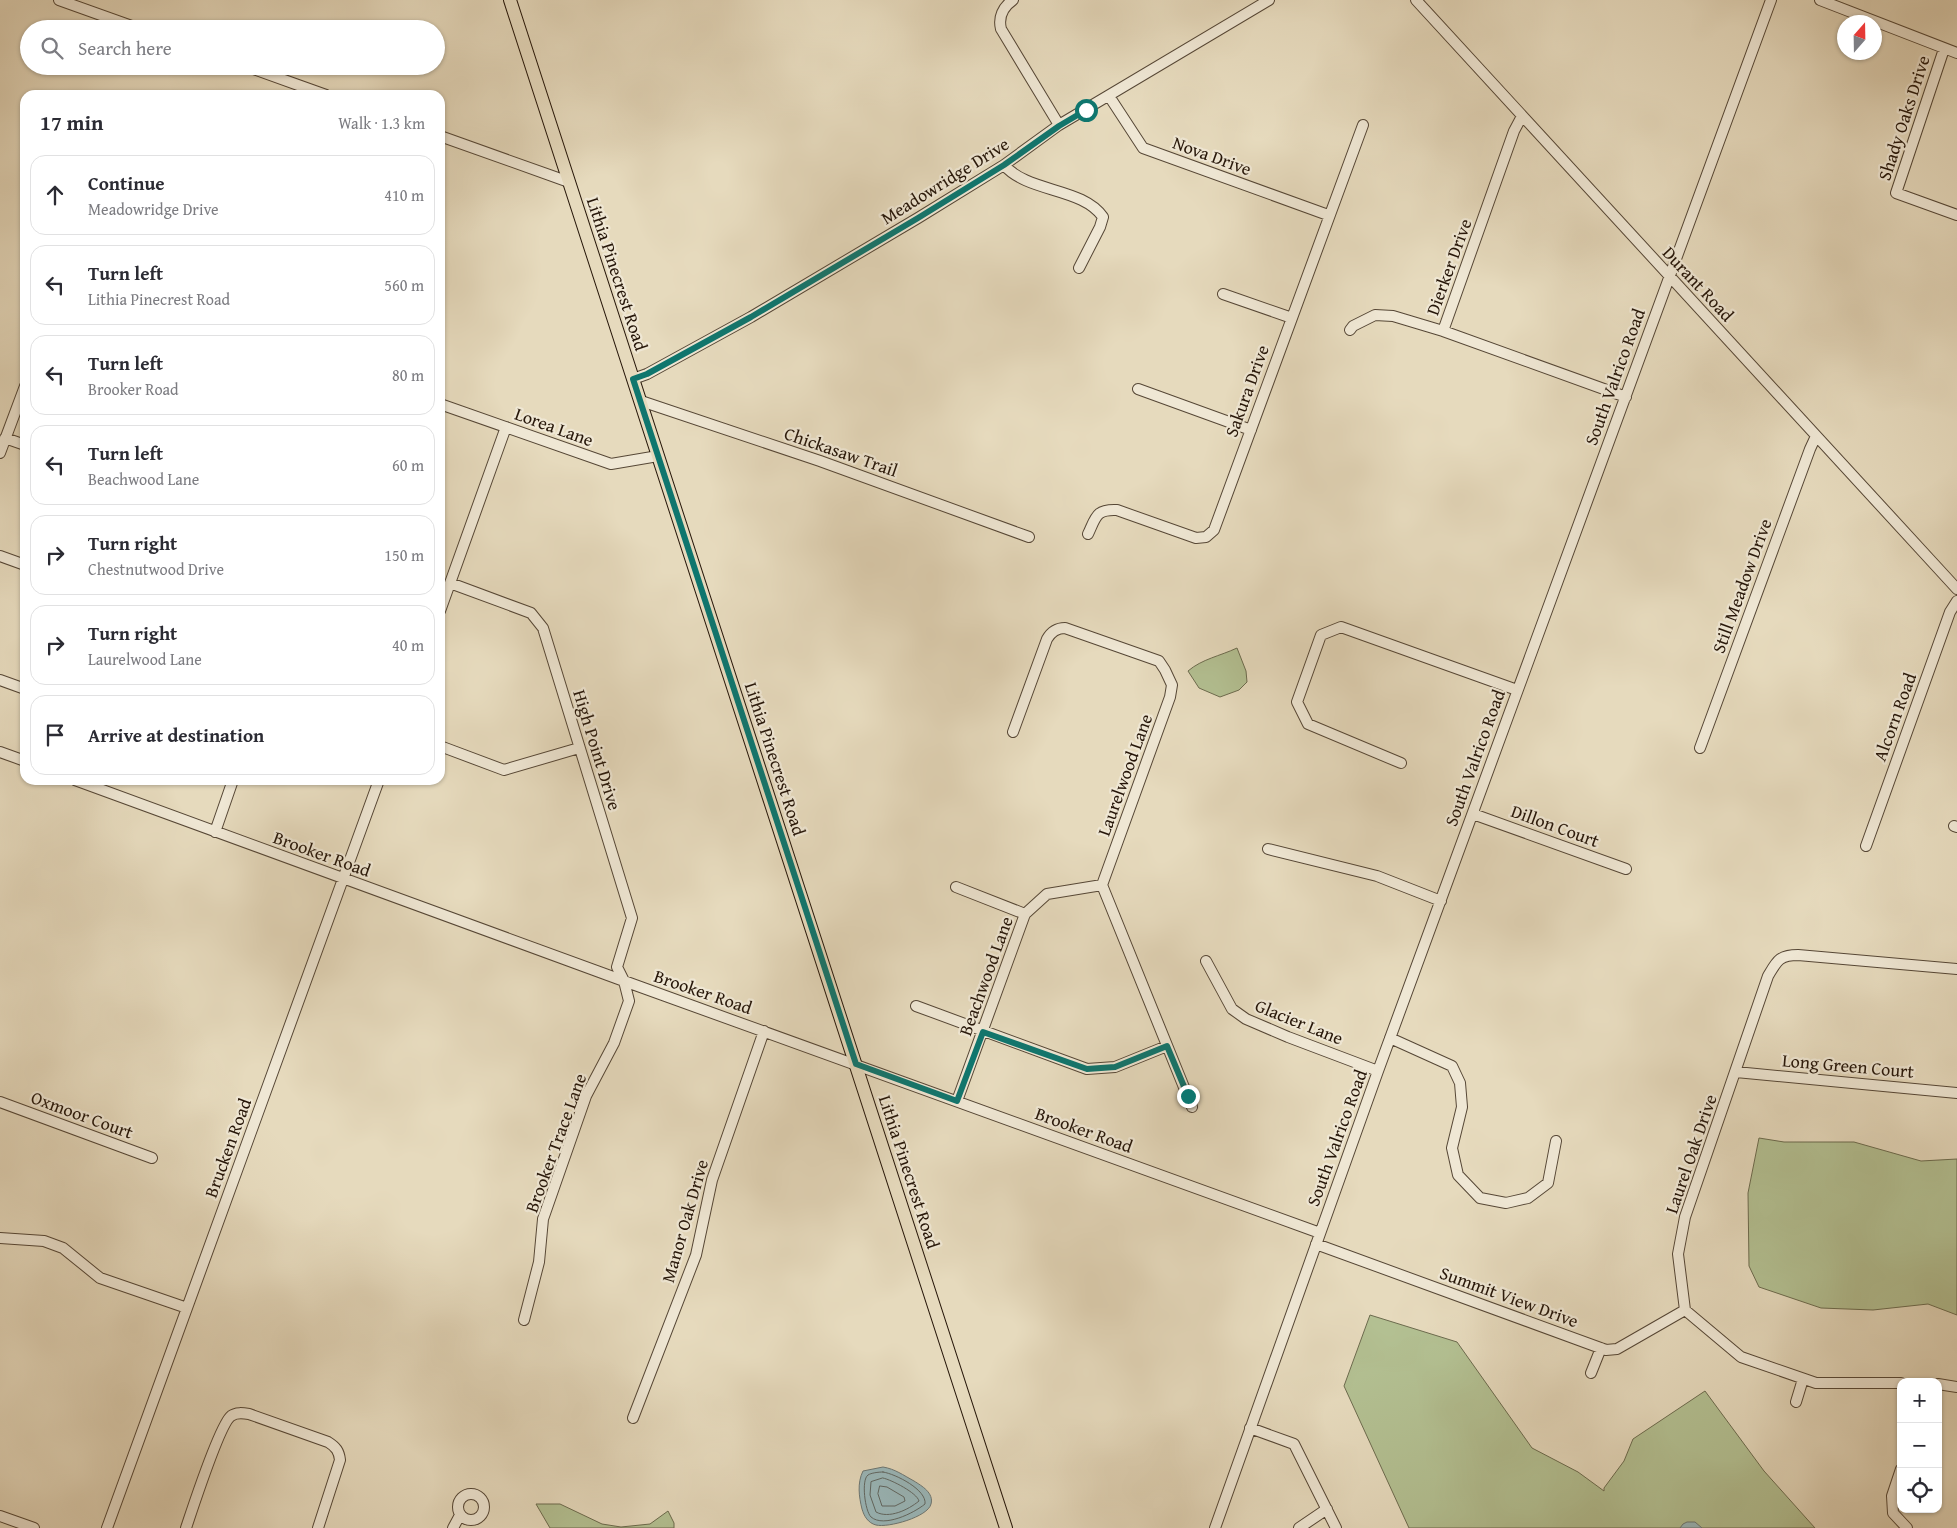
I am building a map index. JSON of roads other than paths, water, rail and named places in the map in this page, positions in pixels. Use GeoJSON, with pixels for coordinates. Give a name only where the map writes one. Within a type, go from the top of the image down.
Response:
{"type":"FeatureCollection","features":[{"type":"Feature","properties":{"kind":"main road","name":"Lithia Pinecrest Road"},"geometry":{"type":"LineString","coordinates":[[510,0],[1006,1528]]}},
{"type":"Feature","properties":{"kind":"street"},"geometry":{"type":"LineString","coordinates":[[59,0],[115,20]]}},
{"type":"Feature","properties":{"kind":"street"},"geometry":{"type":"LineString","coordinates":[[1013,0],[1007,4],[1001,14],[1001,29],[1059,126]]}},
{"type":"Feature","properties":{"kind":"street","name":"Meadowridge Drive"},"geometry":{"type":"LineString","coordinates":[[633,379],[647,374],[751,317],[1004,165],[1059,126],[1269,0]]}},
{"type":"Feature","properties":{"kind":"street","name":"Durant Road"},"geometry":{"type":"LineString","coordinates":[[1416,0],[1957,589]]}},
{"type":"Feature","properties":{"kind":"street","name":"South Valrico Road"},"geometry":{"type":"LineString","coordinates":[[1215,1528],[1378,1070],[1771,0]]}},
{"type":"Feature","properties":{"kind":"street"},"geometry":{"type":"LineString","coordinates":[[1820,0],[1957,53]]}},
{"type":"Feature","properties":{"kind":"street","name":"Shady Oaks Drive"},"geometry":{"type":"LineString","coordinates":[[1944,48],[1896,193],[1957,215]]}},
{"type":"Feature","properties":{"kind":"street"},"geometry":{"type":"LineString","coordinates":[[270,75],[312,90]]}},
{"type":"Feature","properties":{"kind":"street","name":"Nova Drive"},"geometry":{"type":"LineString","coordinates":[[1109,96],[1143,148],[1328,215]]}},
{"type":"Feature","properties":{"kind":"street","name":"Dierker Drive"},"geometry":{"type":"LineString","coordinates":[[1522,116],[1514,131],[1443,331],[1626,396]]}},
{"type":"Feature","properties":{"kind":"street","name":"Sakura Drive"},"geometry":{"type":"LineString","coordinates":[[1088,534],[1097,515],[1105,510],[1117,510],[1196,538],[1206,537],[1214,530],[1362,125]]}},
{"type":"Feature","properties":{"kind":"street"},"geometry":{"type":"LineString","coordinates":[[445,138],[569,182]]}},
{"type":"Feature","properties":{"kind":"street"},"geometry":{"type":"LineString","coordinates":[[1004,165],[1014,175],[1081,200],[1096,209],[1102,217],[1100,227],[1078,268]]}},
{"type":"Feature","properties":{"kind":"street"},"geometry":{"type":"LineString","coordinates":[[1223,294],[1292,318]]}},
{"type":"Feature","properties":{"kind":"street"},"geometry":{"type":"LineString","coordinates":[[1350,330],[1353,326],[1375,315],[1393,316],[1443,331]]}},
{"type":"Feature","properties":{"kind":"street"},"geometry":{"type":"LineString","coordinates":[[1138,389],[1251,430]]}},
{"type":"Feature","properties":{"kind":"street"},"geometry":{"type":"LineString","coordinates":[[0,453],[20,399]]}},
{"type":"Feature","properties":{"kind":"street","name":"Chickasaw Trail"},"geometry":{"type":"LineString","coordinates":[[641,401],[820,460],[1029,537]]}},
{"type":"Feature","properties":{"kind":"street","name":"Lorea Lane"},"geometry":{"type":"LineString","coordinates":[[445,406],[611,464],[658,456]]}},
{"type":"Feature","properties":{"kind":"street"},"geometry":{"type":"LineString","coordinates":[[445,596],[506,427]]}},
{"type":"Feature","properties":{"kind":"street","name":"Still Meadow Drive"},"geometry":{"type":"LineString","coordinates":[[1700,748],[1816,436]]}},
{"type":"Feature","properties":{"kind":"street"},"geometry":{"type":"LineString","coordinates":[[5,438],[20,443]]}},
{"type":"Feature","properties":{"kind":"street"},"geometry":{"type":"LineString","coordinates":[[0,556],[20,563]]}},
{"type":"Feature","properties":{"kind":"street","name":"High Point Drive"},"geometry":{"type":"LineString","coordinates":[[450,583],[531,613],[543,628],[632,918],[617,968],[624,981]]}},
{"type":"Feature","properties":{"kind":"street","name":"Alcorn Road"},"geometry":{"type":"LineString","coordinates":[[1866,846],[1950,612],[1957,601]]}},
{"type":"Feature","properties":{"kind":"street"},"geometry":{"type":"LineString","coordinates":[[1401,763],[1308,724],[1297,702],[1321,635],[1341,627],[1517,690]]}},
{"type":"Feature","properties":{"kind":"street","name":"Laurelwood Lane"},"geometry":{"type":"LineString","coordinates":[[1013,732],[1046,639],[1058,628],[1065,628],[1158,661],[1165,670],[1172,685],[1170,697],[1102,885]]}},
{"type":"Feature","properties":{"kind":"street"},"geometry":{"type":"LineString","coordinates":[[0,680],[20,687]]}},
{"type":"Feature","properties":{"kind":"street"},"geometry":{"type":"LineString","coordinates":[[445,748],[504,770],[579,748]]}},
{"type":"Feature","properties":{"kind":"street"},"geometry":{"type":"LineString","coordinates":[[0,752],[20,759]]}},
{"type":"Feature","properties":{"kind":"street","name":"Brooker Road"},"geometry":{"type":"LineString","coordinates":[[88,785],[1320,1233]]}},
{"type":"Feature","properties":{"kind":"street"},"geometry":{"type":"LineString","coordinates":[[215,832],[231,785]]}},
{"type":"Feature","properties":{"kind":"street","name":"Brucken Road"},"geometry":{"type":"LineString","coordinates":[[107,1528],[377,785]]}},
{"type":"Feature","properties":{"kind":"street","name":"Dillon Court"},"geometry":{"type":"LineString","coordinates":[[1473,814],[1626,869]]}},
{"type":"Feature","properties":{"kind":"street"},"geometry":{"type":"LineString","coordinates":[[1268,849],[1377,876],[1440,901]]}},
{"type":"Feature","properties":{"kind":"street"},"geometry":{"type":"LineString","coordinates":[[1102,885],[1192,1107]]}},
{"type":"Feature","properties":{"kind":"street","name":"Beachwood Lane"},"geometry":{"type":"LineString","coordinates":[[957,1101],[1025,914],[1047,894],[1102,885]]}},
{"type":"Feature","properties":{"kind":"street"},"geometry":{"type":"LineString","coordinates":[[956,888],[1025,914]]}},
{"type":"Feature","properties":{"kind":"street","name":"Laurel Oak Drive"},"geometry":{"type":"LineString","coordinates":[[1685,1310],[1678,1254],[1685,1217],[1768,976],[1782,957],[1798,955],[1957,969]]}},
{"type":"Feature","properties":{"kind":"street","name":"Glacier Lane"},"geometry":{"type":"LineString","coordinates":[[1206,961],[1232,1009],[1246,1019],[1288,1037],[1378,1070]]}},
{"type":"Feature","properties":{"kind":"street","name":"Brooker Trace Lane"},"geometry":{"type":"LineString","coordinates":[[524,1320],[539,1262],[543,1219],[586,1096],[614,1043],[629,1001],[624,981]]}},
{"type":"Feature","properties":{"kind":"street"},"geometry":{"type":"LineString","coordinates":[[916,1006],[1087,1069],[1115,1067],[1167,1046]]}},
{"type":"Feature","properties":{"kind":"street","name":"Manor Oak Drive"},"geometry":{"type":"LineString","coordinates":[[634,1418],[696,1255],[712,1180],[764,1031]]}},
{"type":"Feature","properties":{"kind":"street"},"geometry":{"type":"LineString","coordinates":[[1390,1038],[1452,1066],[1460,1083],[1462,1107],[1452,1148],[1458,1175],[1480,1198],[1506,1203],[1528,1198],[1535,1193],[1548,1183],[1556,1141]]}},
{"type":"Feature","properties":{"kind":"street","name":"Long Green Court"},"geometry":{"type":"LineString","coordinates":[[1736,1072],[1957,1093]]}},
{"type":"Feature","properties":{"kind":"street","name":"Oxmoor Court"},"geometry":{"type":"LineString","coordinates":[[0,1102],[152,1158]]}},
{"type":"Feature","properties":{"kind":"street"},"geometry":{"type":"LineString","coordinates":[[0,1238],[44,1241],[63,1248],[100,1278],[187,1308]]}},
{"type":"Feature","properties":{"kind":"street","name":"Summit View Drive"},"geometry":{"type":"LineString","coordinates":[[1316,1244],[1606,1350],[1617,1349],[1685,1310]]}},
{"type":"Feature","properties":{"kind":"street"},"geometry":{"type":"LineString","coordinates":[[1685,1310],[1741,1357],[1803,1379],[1816,1383],[1897,1383]]}},
{"type":"Feature","properties":{"kind":"street"},"geometry":{"type":"LineString","coordinates":[[1591,1373],[1601,1348]]}},
{"type":"Feature","properties":{"kind":"street"},"geometry":{"type":"LineString","coordinates":[[1796,1402],[1803,1379]]}},
{"type":"Feature","properties":{"kind":"street"},"geometry":{"type":"LineString","coordinates":[[1942,1385],[1957,1387]]}},
{"type":"Feature","properties":{"kind":"street"},"geometry":{"type":"LineString","coordinates":[[186,1528],[221,1432],[231,1416],[239,1413],[249,1414],[328,1442],[339,1452],[340,1460],[318,1528]]}},
{"type":"Feature","properties":{"kind":"street"},"geometry":{"type":"LineString","coordinates":[[1250,1428],[1294,1444],[1336,1528]]}},
{"type":"Feature","properties":{"kind":"street"},"geometry":{"type":"LineString","coordinates":[[1897,1481],[1892,1496],[1893,1512],[1907,1528]]}},
{"type":"Feature","properties":{"kind":"street"},"geometry":{"type":"LineString","coordinates":[[1299,1528],[1327,1509]]}},
{"type":"Feature","properties":{"kind":"street"},"geometry":{"type":"LineString","coordinates":[[453,1528],[460,1515]]}},
{"type":"Feature","properties":{"kind":"street"},"geometry":{"type":"LineString","coordinates":[[0,1516],[34,1528]]}},
{"type":"Feature","properties":{"kind":"water"},"geometry":{"type":"Polygon","coordinates":[[[883,1467],[899,1472],[927,1490],[931,1496],[931,1504],[928,1509],[915,1517],[889,1525],[876,1525],[869,1521],[865,1517],[860,1500],[859,1485],[861,1476],[863,1471],[883,1467]]]}},
{"type":"Feature","properties":{"kind":"water"},"geometry":{"type":"Polygon","coordinates":[[[1687,1522],[1695,1522],[1702,1528],[1680,1528],[1687,1522]]]}}]}
